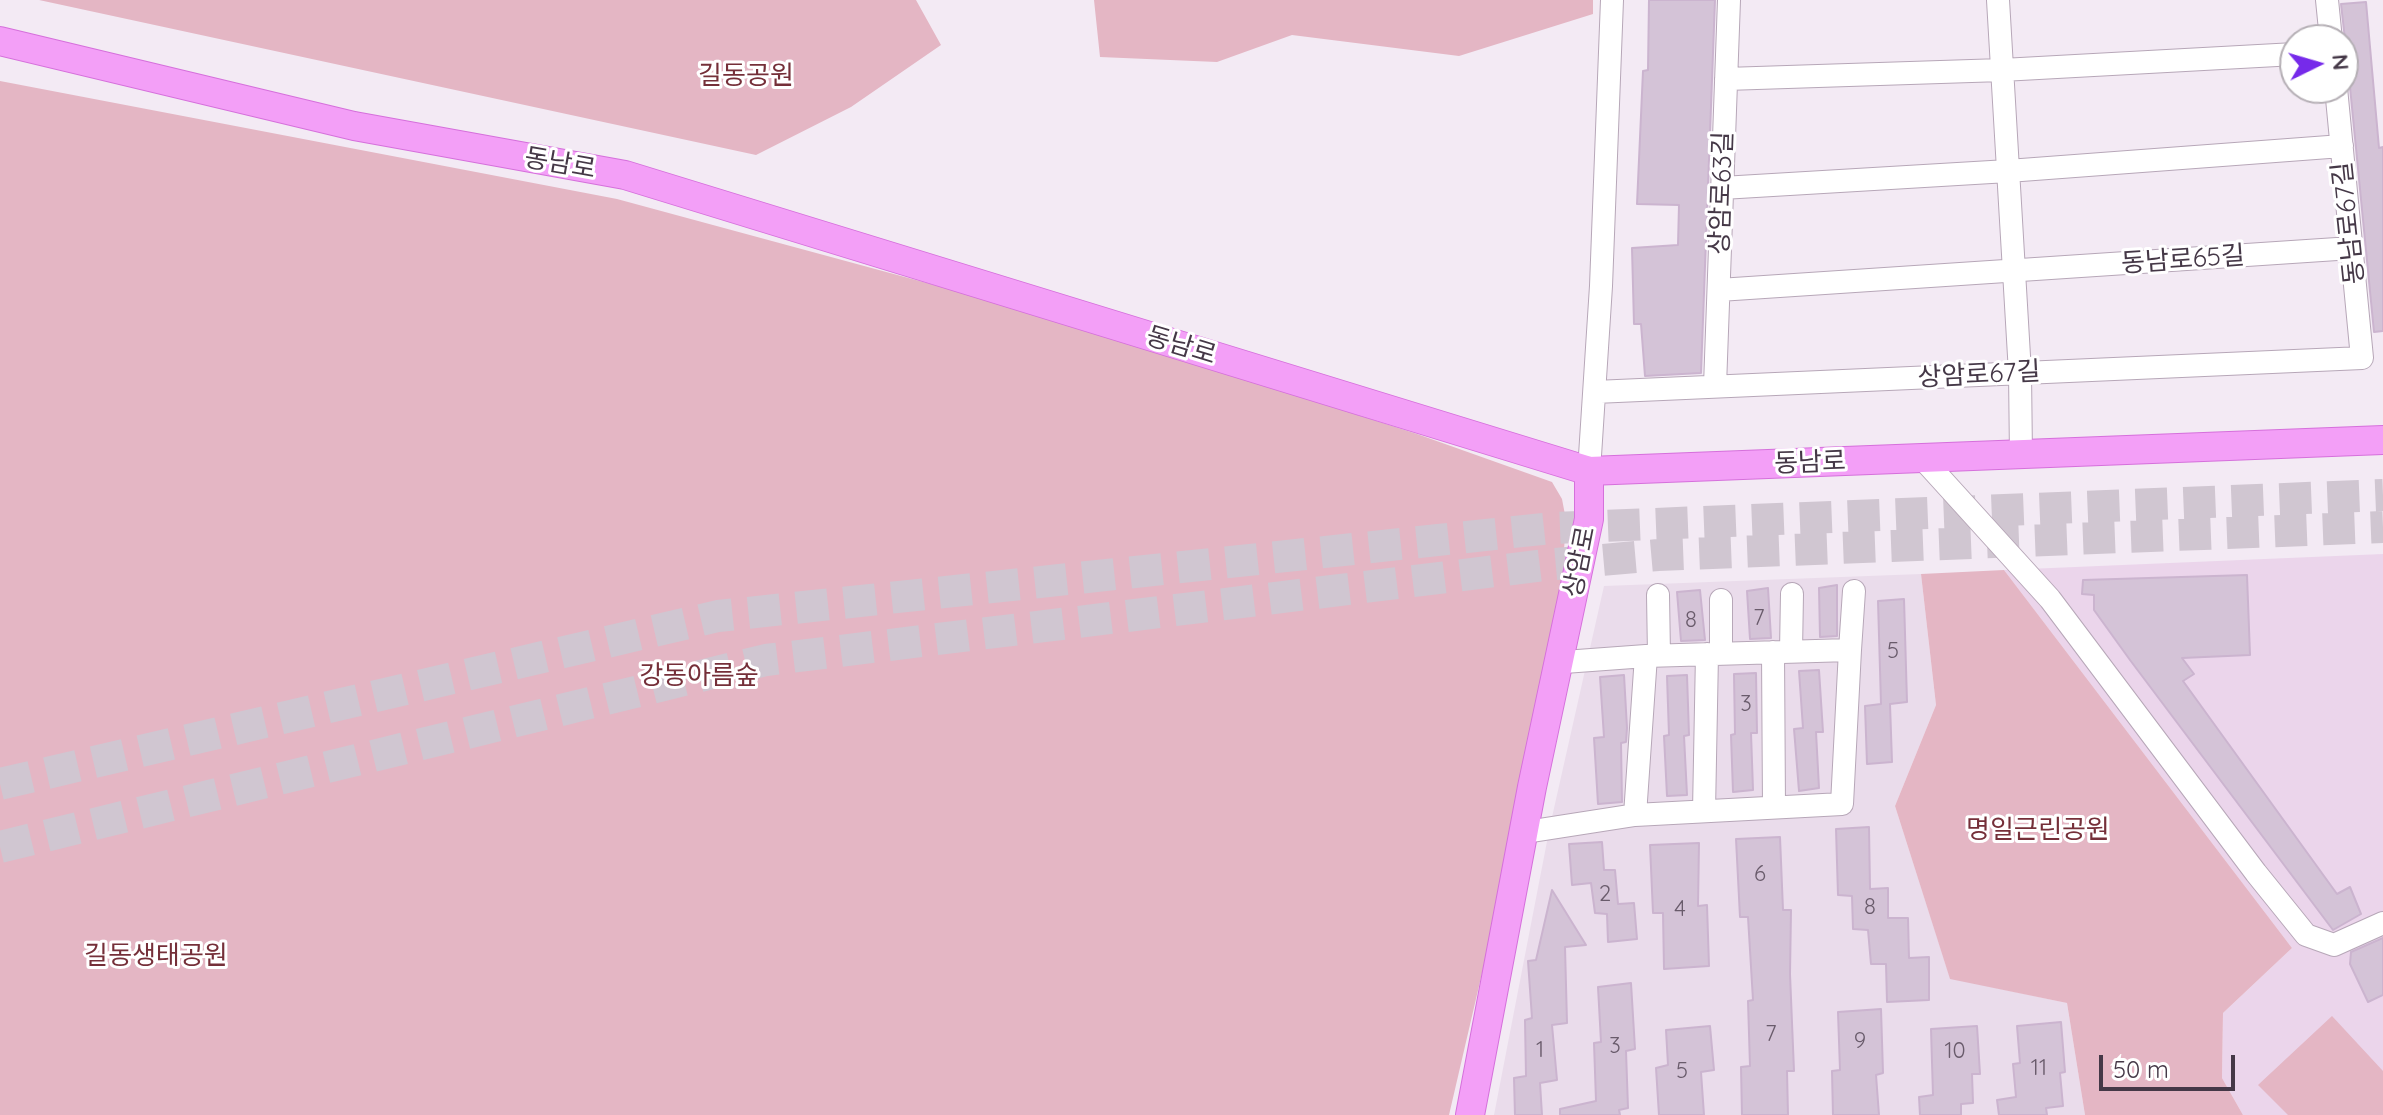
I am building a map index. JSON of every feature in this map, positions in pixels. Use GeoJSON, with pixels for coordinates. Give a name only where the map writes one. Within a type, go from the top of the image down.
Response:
{"type":"FeatureCollection","features":[{"type":"Feature","properties":{"kind":"main road","name":"동남로"},"geometry":{"type":"LineString","coordinates":[[0,41],[354,126],[625,175],[1589,471],[2383,440]]}},
{"type":"Feature","properties":{"kind":"main road","name":"상암로"},"geometry":{"type":"LineString","coordinates":[[1470,1115],[1526,832],[1532,787],[1589,519],[1589,471]]}},
{"type":"Feature","properties":{"kind":"street","name":"상암로"},"geometry":{"type":"LineString","coordinates":[[1589,471],[1612,0]]}},
{"type":"Feature","properties":{"kind":"street","name":"상암로63길"},"geometry":{"type":"LineString","coordinates":[[1715,386],[1729,0]]}},
{"type":"Feature","properties":{"kind":"street"},"geometry":{"type":"LineString","coordinates":[[1998,0],[2020,373],[2021,456]]}},
{"type":"Feature","properties":{"kind":"street"},"geometry":{"type":"LineString","coordinates":[[2327,0],[2329,24]]}},
{"type":"Feature","properties":{"kind":"street"},"geometry":{"type":"LineString","coordinates":[[1726,79],[2002,70],[2279,55]]}},
{"type":"Feature","properties":{"kind":"street","name":"동남로67길"},"geometry":{"type":"LineString","coordinates":[[2338,104],[2362,358]]}},
{"type":"Feature","properties":{"kind":"street"},"geometry":{"type":"LineString","coordinates":[[1722,188],[2342,146]]}},
{"type":"Feature","properties":{"kind":"street","name":"동남로65길"},"geometry":{"type":"LineString","coordinates":[[1719,290],[2352,248]]}},
{"type":"Feature","properties":{"kind":"street","name":"상암로67길"},"geometry":{"type":"LineString","coordinates":[[1595,392],[2362,358]]}},
{"type":"Feature","properties":{"kind":"street"},"geometry":{"type":"LineString","coordinates":[[1923,459],[2050,599],[2306,935],[2334,945],[2383,923]]}},
{"type":"Feature","properties":{"kind":"street"},"geometry":{"type":"LineString","coordinates":[[1526,832],[1635,815],[1842,804],[1854,591]]}},
{"type":"Feature","properties":{"kind":"street"},"geometry":{"type":"LineString","coordinates":[[1774,807],[1782,652],[1792,594]]}},
{"type":"Feature","properties":{"kind":"street"},"geometry":{"type":"LineString","coordinates":[[1635,815],[1658,595]]}},
{"type":"Feature","properties":{"kind":"street"},"geometry":{"type":"LineString","coordinates":[[1704,811],[1714,653],[1721,600]]}},
{"type":"Feature","properties":{"kind":"street"},"geometry":{"type":"LineString","coordinates":[[1564,662],[1652,655],[1850,650]]}},
{"type":"Feature","properties":{"kind":"shaded area"},"geometry":{"type":"Polygon","coordinates":[[[2383,554],[2383,1115],[2243,1115],[2222,1078],[2223,1013],[2292,948],[2004,570],[2383,554]]]}},
{"type":"Feature","properties":{"kind":"shaded area"},"geometry":{"type":"Polygon","coordinates":[[[1921,574],[1936,705],[1895,806],[1950,978],[2067,1003],[2085,1115],[1494,1115],[1550,826],[1604,586],[1921,574]]]}},
{"type":"Feature","properties":{"kind":"green space","name":"길동공원"},"geometry":{"type":"Polygon","coordinates":[[[39,0],[916,0],[941,45],[851,107],[756,155],[39,0]]]}},
{"type":"Feature","properties":{"kind":"green space"},"geometry":{"type":"Polygon","coordinates":[[[1094,0],[1593,0],[1593,14],[1459,56],[1292,35],[1217,62],[1100,57],[1094,0]]]}},
{"type":"Feature","properties":{"kind":"green space","name":"강동아름숲"},"geometry":{"type":"Polygon","coordinates":[[[0,81],[617,199],[949,289],[1143,346],[1417,434],[1552,482],[1562,499],[1566,520],[1561,595],[1525,788],[1449,1115],[0,1115],[0,81]]]}},
{"type":"Feature","properties":{"kind":"green space","name":"명일근린공원"},"geometry":{"type":"Polygon","coordinates":[[[2004,570],[2292,948],[2223,1013],[2222,1078],[2243,1115],[2085,1115],[2067,1003],[1950,979],[1895,806],[1936,705],[1921,574],[2004,570]]]}},
{"type":"Feature","properties":{"kind":"green space"},"geometry":{"type":"Polygon","coordinates":[[[2332,1016],[2383,1071],[2383,1115],[2288,1115],[2258,1085],[2332,1016]]]}},
{"type":"Feature","properties":{"kind":"building"},"geometry":{"type":"Polygon","coordinates":[[[1649,0],[1715,0],[1701,373],[1645,376],[1641,324],[1634,324],[1632,248],[1678,245],[1679,205],[1637,204],[1643,71],[1648,70],[1649,0]]]}},
{"type":"Feature","properties":{"kind":"building"},"geometry":{"type":"Polygon","coordinates":[[[2366,2],[2379,148],[2383,147],[2383,331],[2374,332],[2352,104],[2359,104],[2359,24],[2343,24],[2341,4],[2366,2]]]}},
{"type":"Feature","properties":{"kind":"building"},"geometry":{"type":"Polygon","coordinates":[[[2247,575],[2250,655],[2182,658],[2194,674],[2183,681],[2337,894],[2350,887],[2361,914],[2333,930],[2094,610],[2094,595],[2082,594],[2083,580],[2247,575]]]}},
{"type":"Feature","properties":{"kind":"building"},"geometry":{"type":"Polygon","coordinates":[[[1837,585],[1837,636],[1820,637],[1819,588],[1837,585]]]}},
{"type":"Feature","properties":{"kind":"building"},"geometry":{"type":"Polygon","coordinates":[[[1768,588],[1771,638],[1750,639],[1747,591],[1768,588]]]}},
{"type":"Feature","properties":{"kind":"building"},"geometry":{"type":"Polygon","coordinates":[[[1700,590],[1705,640],[1681,641],[1677,592],[1700,590]]]}},
{"type":"Feature","properties":{"kind":"building"},"geometry":{"type":"Polygon","coordinates":[[[1904,599],[1907,702],[1890,704],[1892,762],[1867,764],[1865,706],[1881,704],[1878,601],[1904,599]]]}},
{"type":"Feature","properties":{"kind":"building"},"geometry":{"type":"Polygon","coordinates":[[[1819,670],[1823,732],[1816,732],[1819,788],[1799,791],[1794,729],[1803,728],[1799,671],[1819,670]]]}},
{"type":"Feature","properties":{"kind":"building"},"geometry":{"type":"Polygon","coordinates":[[[1756,673],[1757,733],[1751,733],[1753,790],[1733,792],[1731,735],[1735,734],[1734,674],[1756,673]]]}},
{"type":"Feature","properties":{"kind":"building"},"geometry":{"type":"Polygon","coordinates":[[[1624,675],[1627,728],[1626,742],[1621,743],[1622,802],[1598,804],[1594,738],[1604,737],[1600,677],[1624,675]]]}},
{"type":"Feature","properties":{"kind":"building"},"geometry":{"type":"Polygon","coordinates":[[[1687,675],[1689,735],[1684,736],[1687,795],[1667,796],[1664,736],[1669,735],[1667,676],[1687,675]]]}},
{"type":"Feature","properties":{"kind":"building"},"geometry":{"type":"Polygon","coordinates":[[[1869,827],[1870,889],[1888,888],[1888,918],[1908,918],[1909,958],[1929,957],[1929,1000],[1887,1002],[1886,964],[1871,964],[1868,930],[1853,929],[1852,896],[1838,895],[1836,829],[1869,827]]]}},
{"type":"Feature","properties":{"kind":"building"},"geometry":{"type":"Polygon","coordinates":[[[1780,837],[1783,910],[1791,910],[1794,1071],[1787,1071],[1788,1115],[1742,1115],[1741,1067],[1750,1066],[1748,1001],[1753,1000],[1748,917],[1740,917],[1736,839],[1780,837]]]}},
{"type":"Feature","properties":{"kind":"building"},"geometry":{"type":"Polygon","coordinates":[[[1602,842],[1604,870],[1615,870],[1618,904],[1634,903],[1637,939],[1608,942],[1607,914],[1595,913],[1591,883],[1572,885],[1569,844],[1602,842]]]}},
{"type":"Feature","properties":{"kind":"building"},"geometry":{"type":"Polygon","coordinates":[[[1699,843],[1698,906],[1707,905],[1709,966],[1664,969],[1663,913],[1653,913],[1650,845],[1699,843]]]}},
{"type":"Feature","properties":{"kind":"building"},"geometry":{"type":"Polygon","coordinates":[[[1552,890],[1586,945],[1565,947],[1567,1023],[1552,1025],[1557,1080],[1540,1083],[1542,1115],[1515,1115],[1514,1078],[1526,1076],[1525,1020],[1532,1018],[1528,961],[1536,960],[1552,890]]]}},
{"type":"Feature","properties":{"kind":"building"},"geometry":{"type":"Polygon","coordinates":[[[2383,938],[2383,995],[2368,1002],[2350,964],[2351,952],[2383,938]]]}},
{"type":"Feature","properties":{"kind":"building"},"geometry":{"type":"Polygon","coordinates":[[[1631,983],[1635,1049],[1626,1051],[1628,1108],[1619,1110],[1620,1115],[1560,1115],[1560,1109],[1596,1101],[1594,1043],[1601,1042],[1598,987],[1631,983]]]}},
{"type":"Feature","properties":{"kind":"building"},"geometry":{"type":"Polygon","coordinates":[[[1881,1009],[1883,1073],[1876,1075],[1879,1115],[1833,1115],[1832,1071],[1840,1070],[1838,1012],[1881,1009]]]}},
{"type":"Feature","properties":{"kind":"building"},"geometry":{"type":"Polygon","coordinates":[[[2061,1022],[2065,1072],[2060,1073],[2063,1106],[2046,1108],[2047,1115],[1999,1115],[1997,1100],[2016,1097],[2013,1064],[2020,1063],[2017,1026],[2061,1022]]]}},
{"type":"Feature","properties":{"kind":"building"},"geometry":{"type":"Polygon","coordinates":[[[1710,1026],[1714,1070],[1701,1072],[1704,1115],[1659,1115],[1656,1068],[1668,1065],[1666,1030],[1710,1026]]]}},
{"type":"Feature","properties":{"kind":"building"},"geometry":{"type":"Polygon","coordinates":[[[1977,1026],[1980,1074],[1972,1074],[1973,1103],[1961,1104],[1961,1115],[1920,1115],[1919,1097],[1933,1095],[1931,1029],[1977,1026]]]}},
{"type":"Feature","properties":{"kind":"tunnel"},"geometry":{"type":"LineString","coordinates":[[0,784],[718,616],[1552,528],[2383,495]]}},
{"type":"Feature","properties":{"kind":"tunnel"},"geometry":{"type":"LineString","coordinates":[[0,847],[766,660],[1545,565],[1658,555],[2383,527]]}},
{"type":"Feature","properties":{"kind":"park label","name":"길동생태공원"},"geometry":{"type":"Point","coordinates":[156,956]}}]}
